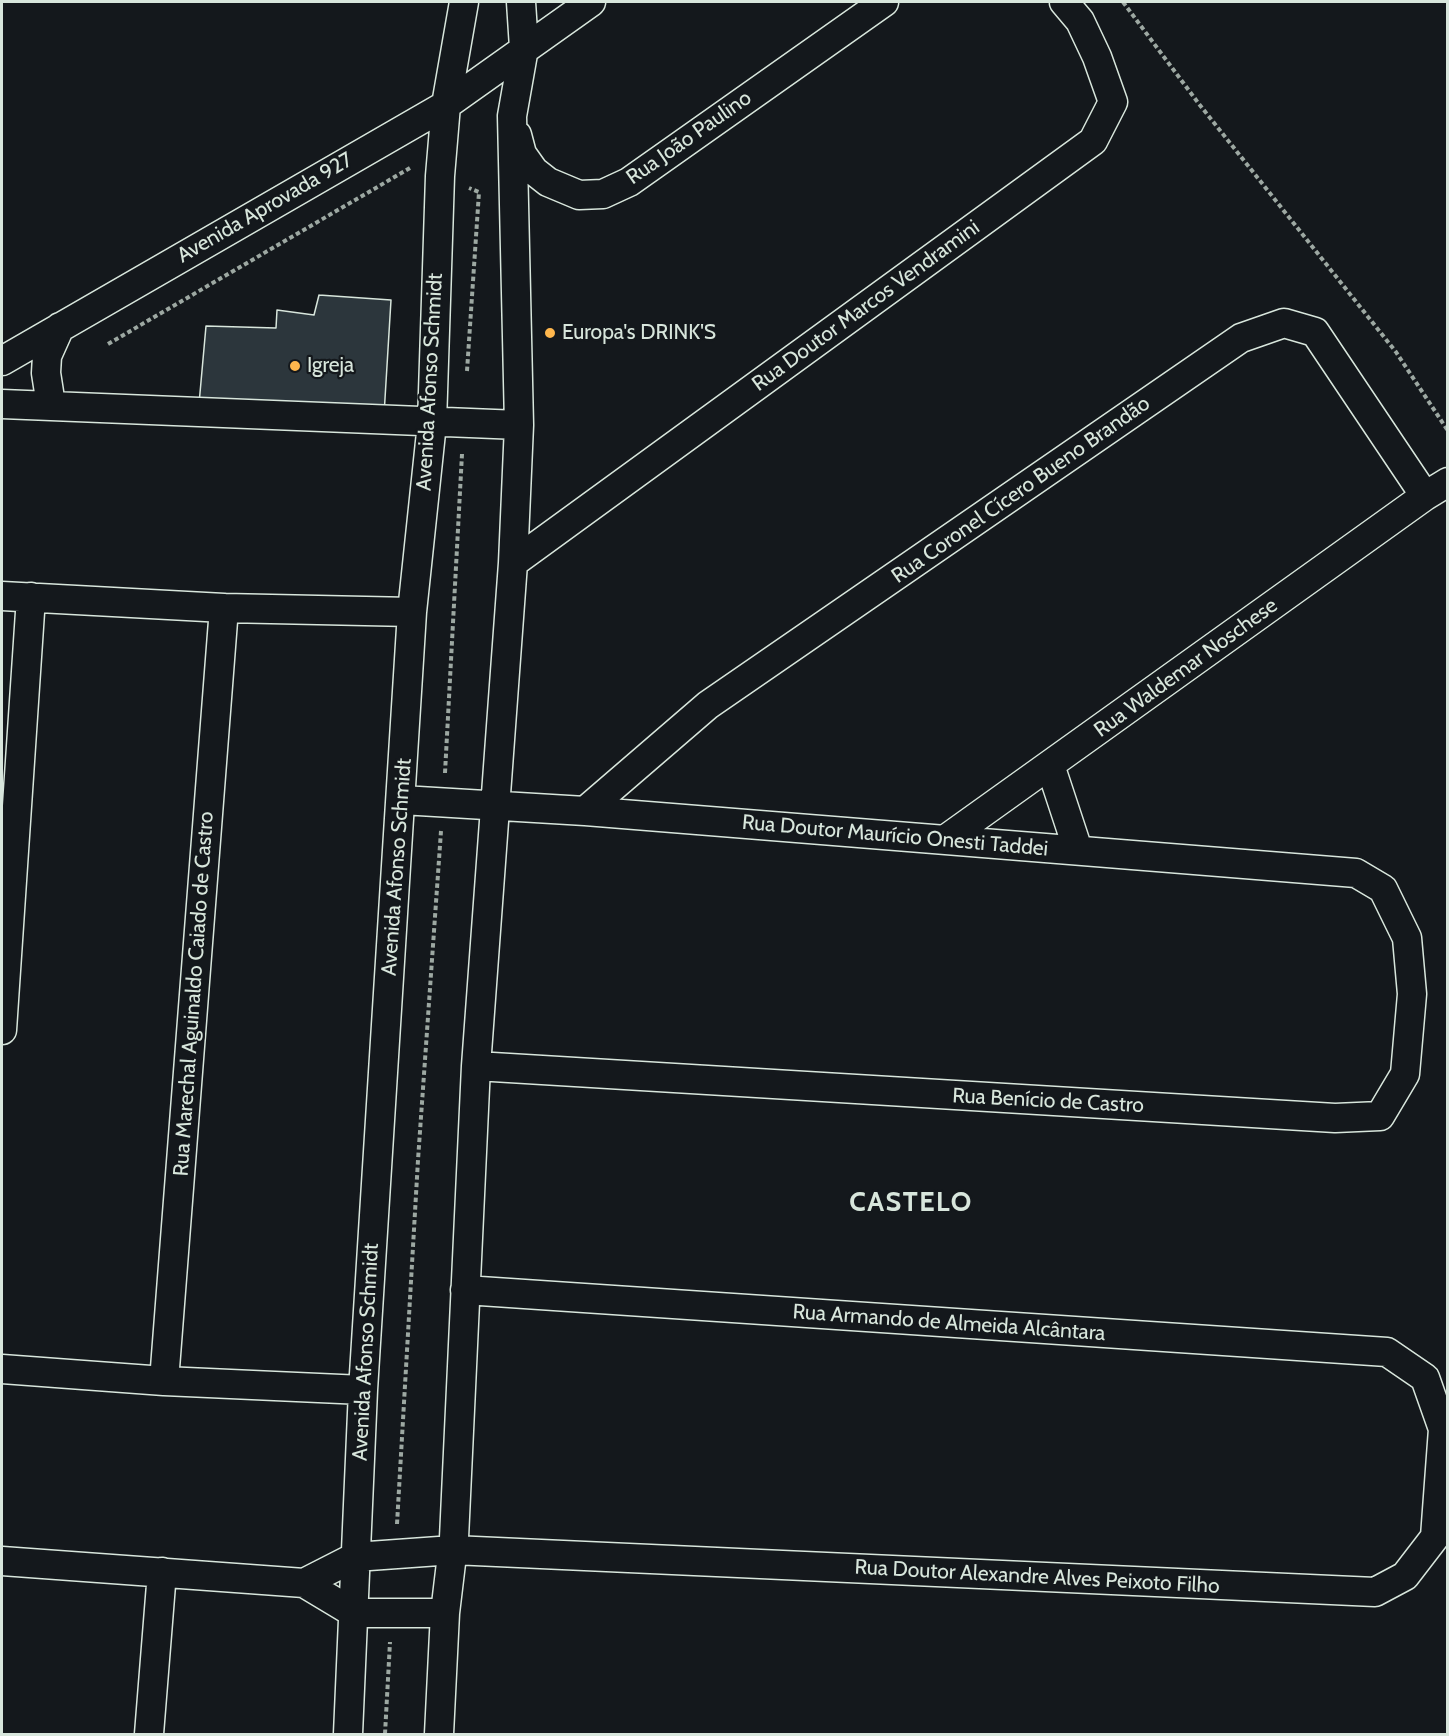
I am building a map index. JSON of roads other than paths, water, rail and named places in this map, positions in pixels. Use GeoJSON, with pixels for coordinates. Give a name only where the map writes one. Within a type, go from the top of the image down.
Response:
{"type":"FeatureCollection","features":[{"type":"Feature","properties":{"kind":"street","name":"Avenida Afonso Schmidt"},"geometry":{"type":"LineString","coordinates":[[348,1734],[363,1390],[402,800],[412,612],[432,423],[440,176],[446,105],[464,2]]}},
{"type":"Feature","properties":{"kind":"street"},"geometry":{"type":"LineString","coordinates":[[439,1734],[445,1613],[453,1550],[476,1066],[513,563],[519,425],[512,116],[524,48],[521,2]]}},
{"type":"Feature","properties":{"kind":"street","name":"Avenida Aprovada 927"},"geometry":{"type":"LineString","coordinates":[[2,361],[446,105],[591,2]]}},
{"type":"Feature","properties":{"kind":"street","name":"Rua João Paulino"},"geometry":{"type":"LineString","coordinates":[[512,116],[522,154],[534,171],[548,182],[579,195],[603,194],[629,182],[884,2]]}},
{"type":"Feature","properties":{"kind":"street","name":"Rua Doutor Marcos Vendramini"},"geometry":{"type":"LineString","coordinates":[[513,563],[1093,141],[1113,102],[1097,57],[1080,21],[1064,2]]}},
{"type":"Feature","properties":{"kind":"street","name":"Rua Coronel Cícero Bueno Brandão"},"geometry":{"type":"LineString","coordinates":[[585,811],[708,705],[1241,338],[1284,323],[1315,332],[1436,489]]}},
{"type":"Feature","properties":{"kind":"street"},"geometry":{"type":"LineString","coordinates":[[51,405],[46,373],[47,356],[60,327]]}},
{"type":"Feature","properties":{"kind":"street"},"geometry":{"type":"LineString","coordinates":[[2,404],[519,425]]}},
{"type":"Feature","properties":{"kind":"street","name":"Rua Waldemar Noschese"},"geometry":{"type":"LineString","coordinates":[[946,839],[1436,489]]}},
{"type":"Feature","properties":{"kind":"street"},"geometry":{"type":"LineString","coordinates":[[2,596],[224,608],[412,612]]}},
{"type":"Feature","properties":{"kind":"street"},"geometry":{"type":"LineString","coordinates":[[2,1030],[31,597]]}},
{"type":"Feature","properties":{"kind":"street","name":"Rua Marechal Aguinaldo Caiado de Castro"},"geometry":{"type":"LineString","coordinates":[[164,1381],[224,608]]}},
{"type":"Feature","properties":{"kind":"street"},"geometry":{"type":"LineString","coordinates":[[1050,765],[1078,850]]}},
{"type":"Feature","properties":{"kind":"street","name":"Rua Doutor Maurício Onesti Taddei"},"geometry":{"type":"LineString","coordinates":[[402,800],[585,811],[1356,873],[1383,889]]}},
{"type":"Feature","properties":{"kind":"street","name":"Rua Benício de Castro"},"geometry":{"type":"LineString","coordinates":[[476,1066],[1335,1118],[1380,1116],[1405,1074],[1412,993],[1407,938],[1383,889]]}},
{"type":"Feature","properties":{"kind":"street","name":"Rua Armando de Almeida Alcântara"},"geometry":{"type":"LineString","coordinates":[[465,1290],[1387,1353],[1425,1378]]}},
{"type":"Feature","properties":{"kind":"street"},"geometry":{"type":"LineString","coordinates":[[2,1369],[164,1381],[363,1390]]}},
{"type":"Feature","properties":{"kind":"street","name":"Rua Doutor Alexandre Alves Peixoto Filho"},"geometry":{"type":"LineString","coordinates":[[355,1557],[453,1550],[1375,1592],[1404,1576],[1435,1537],[1443,1429],[1425,1378]]}},
{"type":"Feature","properties":{"kind":"street"},"geometry":{"type":"LineString","coordinates":[[304,1582],[355,1557]]}},
{"type":"Feature","properties":{"kind":"street"},"geometry":{"type":"LineString","coordinates":[[2,1561],[304,1582],[354,1613],[445,1613]]}},
{"type":"Feature","properties":{"kind":"street"},"geometry":{"type":"LineString","coordinates":[[149,1734],[162,1572]]}},
{"type":"Feature","properties":{"kind":"place","name":"Europa's DRINK'S"},"geometry":{"type":"Point","coordinates":[550,333]}},
{"type":"Feature","properties":{"kind":"place","name":"Igreja"},"geometry":{"type":"Point","coordinates":[295,366]}},
{"type":"Feature","properties":{"kind":"district","name":"CASTELO"},"geometry":{"type":"Point","coordinates":[911,1203]}}]}
